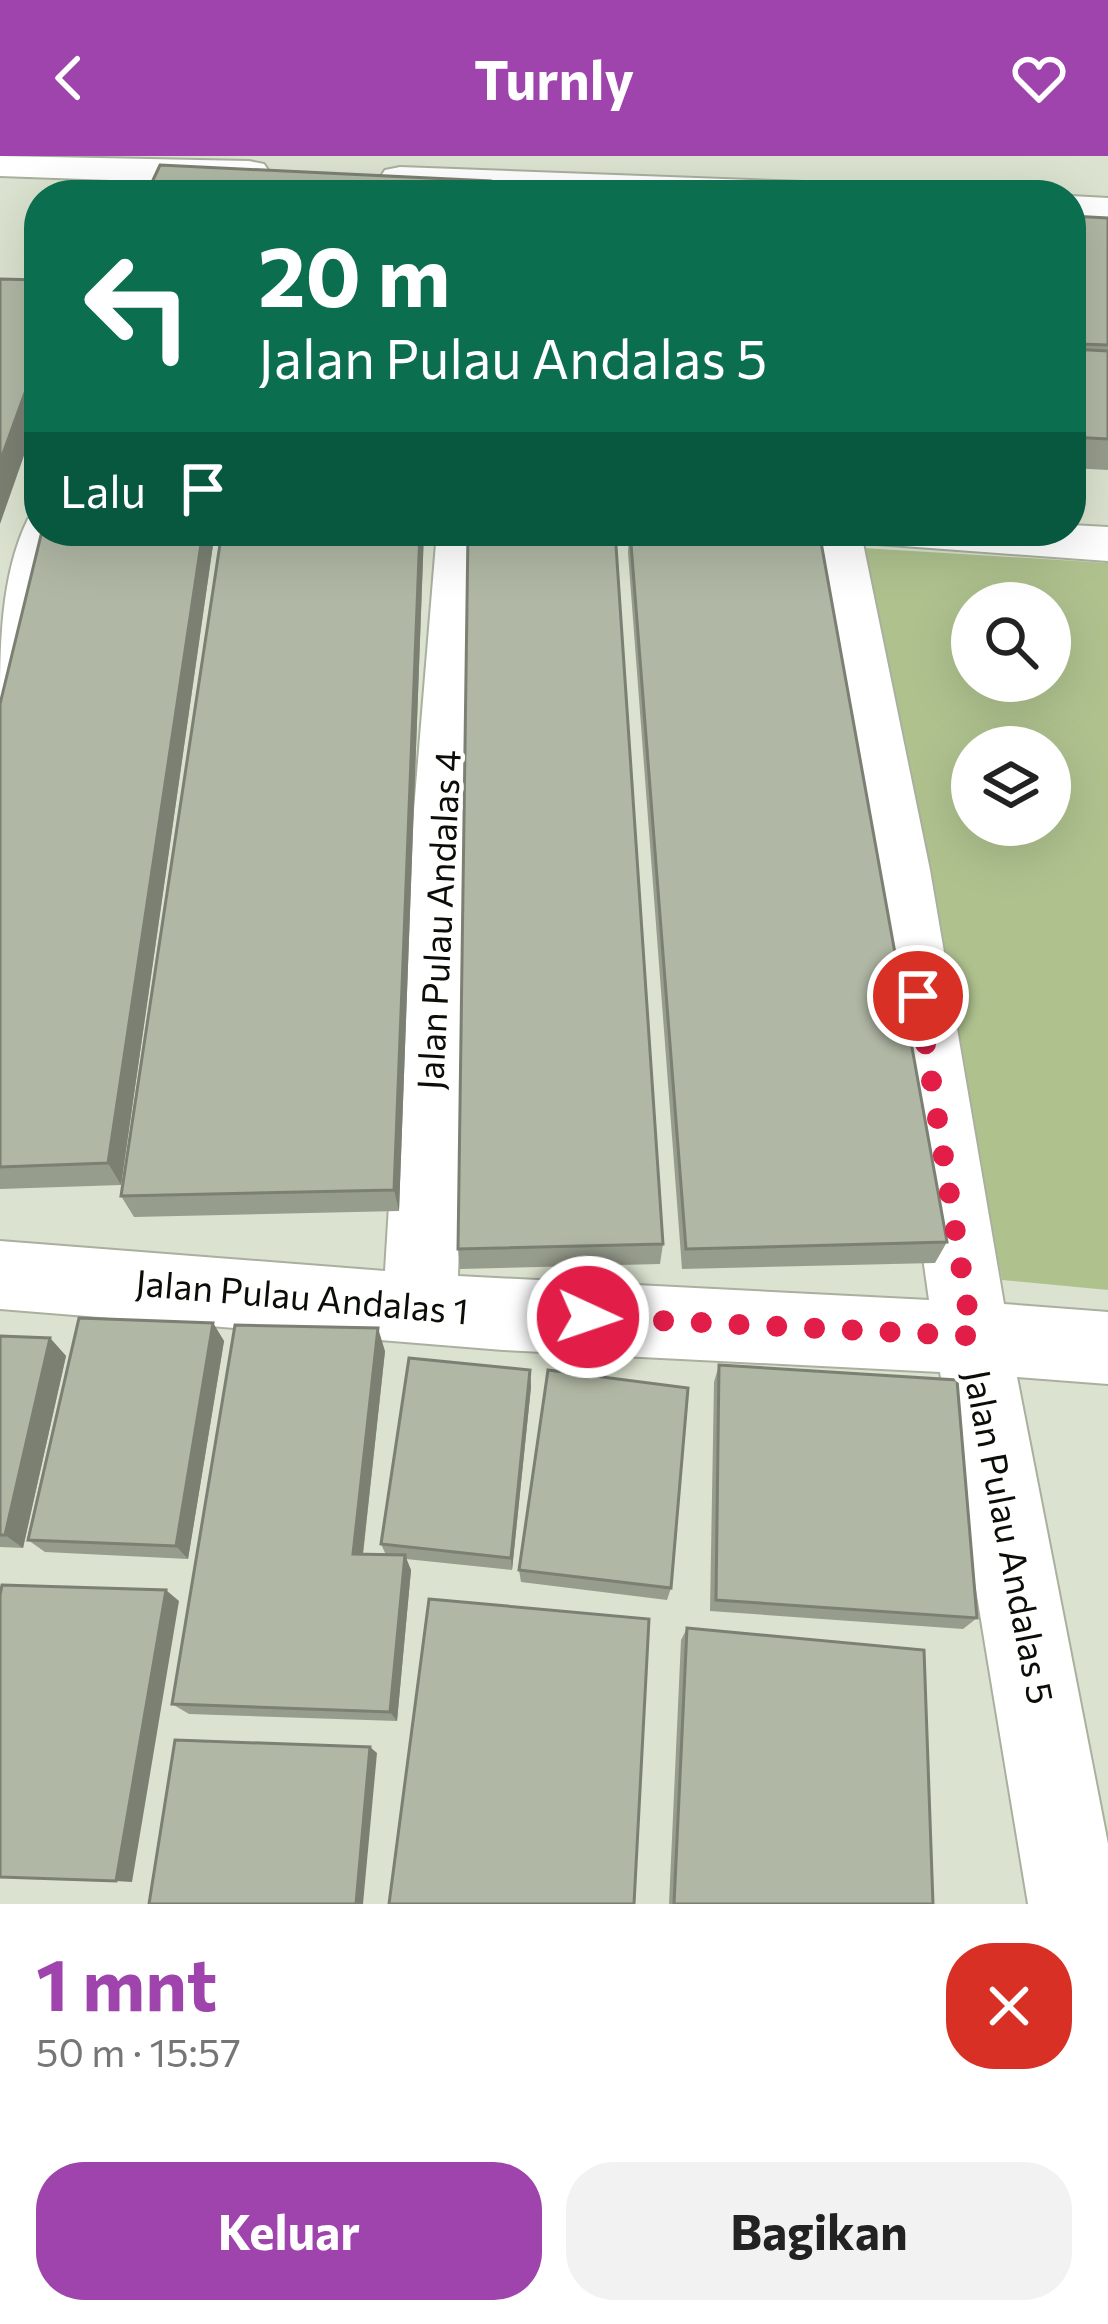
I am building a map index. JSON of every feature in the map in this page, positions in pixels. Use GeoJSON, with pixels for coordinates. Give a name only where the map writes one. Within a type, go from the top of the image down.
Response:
{"type":"FeatureCollection","features":[{"type":"Feature","properties":{"kind":"street"},"geometry":{"type":"LineString","coordinates":[[0,164],[118,180]]}},
{"type":"Feature","properties":{"kind":"street"},"geometry":{"type":"LineString","coordinates":[[180,180],[297,175]]}},
{"type":"Feature","properties":{"kind":"street"},"geometry":{"type":"LineString","coordinates":[[366,177],[439,180]]}},
{"type":"Feature","properties":{"kind":"street"},"geometry":{"type":"LineString","coordinates":[[0,692],[42,546]]}},
{"type":"Feature","properties":{"kind":"street","name":"Jalan Pulau Andalas 4"},"geometry":{"type":"LineString","coordinates":[[420,1309],[440,846],[462,546]]}},
{"type":"Feature","properties":{"kind":"street","name":"Jalan Pulau Andalas 5"},"geometry":{"type":"LineString","coordinates":[[838,546],[899,870],[972,1336],[1074,1904]]}},
{"type":"Feature","properties":{"kind":"street","name":"Jalan Pulau Andalas 1"},"geometry":{"type":"LineString","coordinates":[[0,1275],[420,1309],[972,1336],[1108,1348]]}},
{"type":"Feature","properties":{"kind":"green space"},"geometry":{"type":"Polygon","coordinates":[[[863,548],[1108,563],[1108,1290],[1002,1280],[863,548]]]}},
{"type":"Feature","properties":{"kind":"building"},"geometry":{"type":"Polygon","coordinates":[[[160,165],[469,180],[153,180],[160,165]]]}},
{"type":"Feature","properties":{"kind":"building"},"geometry":{"type":"Polygon","coordinates":[[[1086,217],[1108,218],[1108,345],[1086,344],[1086,217]]]}},
{"type":"Feature","properties":{"kind":"building"},"geometry":{"type":"Polygon","coordinates":[[[0,279],[24,280],[24,396],[0,462],[0,279]]]}},
{"type":"Feature","properties":{"kind":"building"},"geometry":{"type":"Polygon","coordinates":[[[1086,350],[1108,351],[1108,439],[1086,438],[1086,350]]]}},
{"type":"Feature","properties":{"kind":"building"},"geometry":{"type":"Polygon","coordinates":[[[38,546],[201,546],[108,1163],[0,1167],[0,704],[38,546]]]}},
{"type":"Feature","properties":{"kind":"building"},"geometry":{"type":"Polygon","coordinates":[[[220,546],[419,546],[394,1190],[121,1196],[220,546]]]}},
{"type":"Feature","properties":{"kind":"building"},"geometry":{"type":"Polygon","coordinates":[[[468,546],[616,546],[663,1244],[458,1249],[468,546]]]}},
{"type":"Feature","properties":{"kind":"building"},"geometry":{"type":"Polygon","coordinates":[[[631,546],[822,546],[947,1242],[686,1249],[631,546]]]}},
{"type":"Feature","properties":{"kind":"building"},"geometry":{"type":"Polygon","coordinates":[[[79,1318],[213,1323],[176,1546],[28,1540],[79,1318]]]}},
{"type":"Feature","properties":{"kind":"building"},"geometry":{"type":"Polygon","coordinates":[[[235,1325],[378,1328],[353,1554],[405,1555],[390,1712],[172,1704],[235,1325]]]}},
{"type":"Feature","properties":{"kind":"building"},"geometry":{"type":"Polygon","coordinates":[[[0,1336],[50,1338],[5,1535],[0,1535],[0,1336]]]}},
{"type":"Feature","properties":{"kind":"building"},"geometry":{"type":"Polygon","coordinates":[[[409,1358],[530,1370],[511,1558],[381,1544],[409,1358]]]}},
{"type":"Feature","properties":{"kind":"building"},"geometry":{"type":"Polygon","coordinates":[[[719,1365],[957,1380],[977,1618],[716,1600],[719,1365]]]}},
{"type":"Feature","properties":{"kind":"building"},"geometry":{"type":"Polygon","coordinates":[[[548,1370],[688,1388],[671,1588],[519,1570],[548,1370]]]}},
{"type":"Feature","properties":{"kind":"building"},"geometry":{"type":"Polygon","coordinates":[[[2,1585],[166,1590],[116,1881],[0,1877],[2,1585]]]}},
{"type":"Feature","properties":{"kind":"building"},"geometry":{"type":"Polygon","coordinates":[[[429,1599],[649,1619],[634,1904],[389,1904],[429,1599]]]}},
{"type":"Feature","properties":{"kind":"building"},"geometry":{"type":"Polygon","coordinates":[[[687,1628],[924,1650],[933,1904],[674,1904],[687,1628]]]}},
{"type":"Feature","properties":{"kind":"building"},"geometry":{"type":"Polygon","coordinates":[[[175,1740],[370,1747],[356,1904],[149,1904],[175,1740]]]}},
{"type":"Feature","properties":{"kind":"route"},"geometry":{"type":"LineString","coordinates":[[588,1317],[972,1336],[918,996]]}}]}
